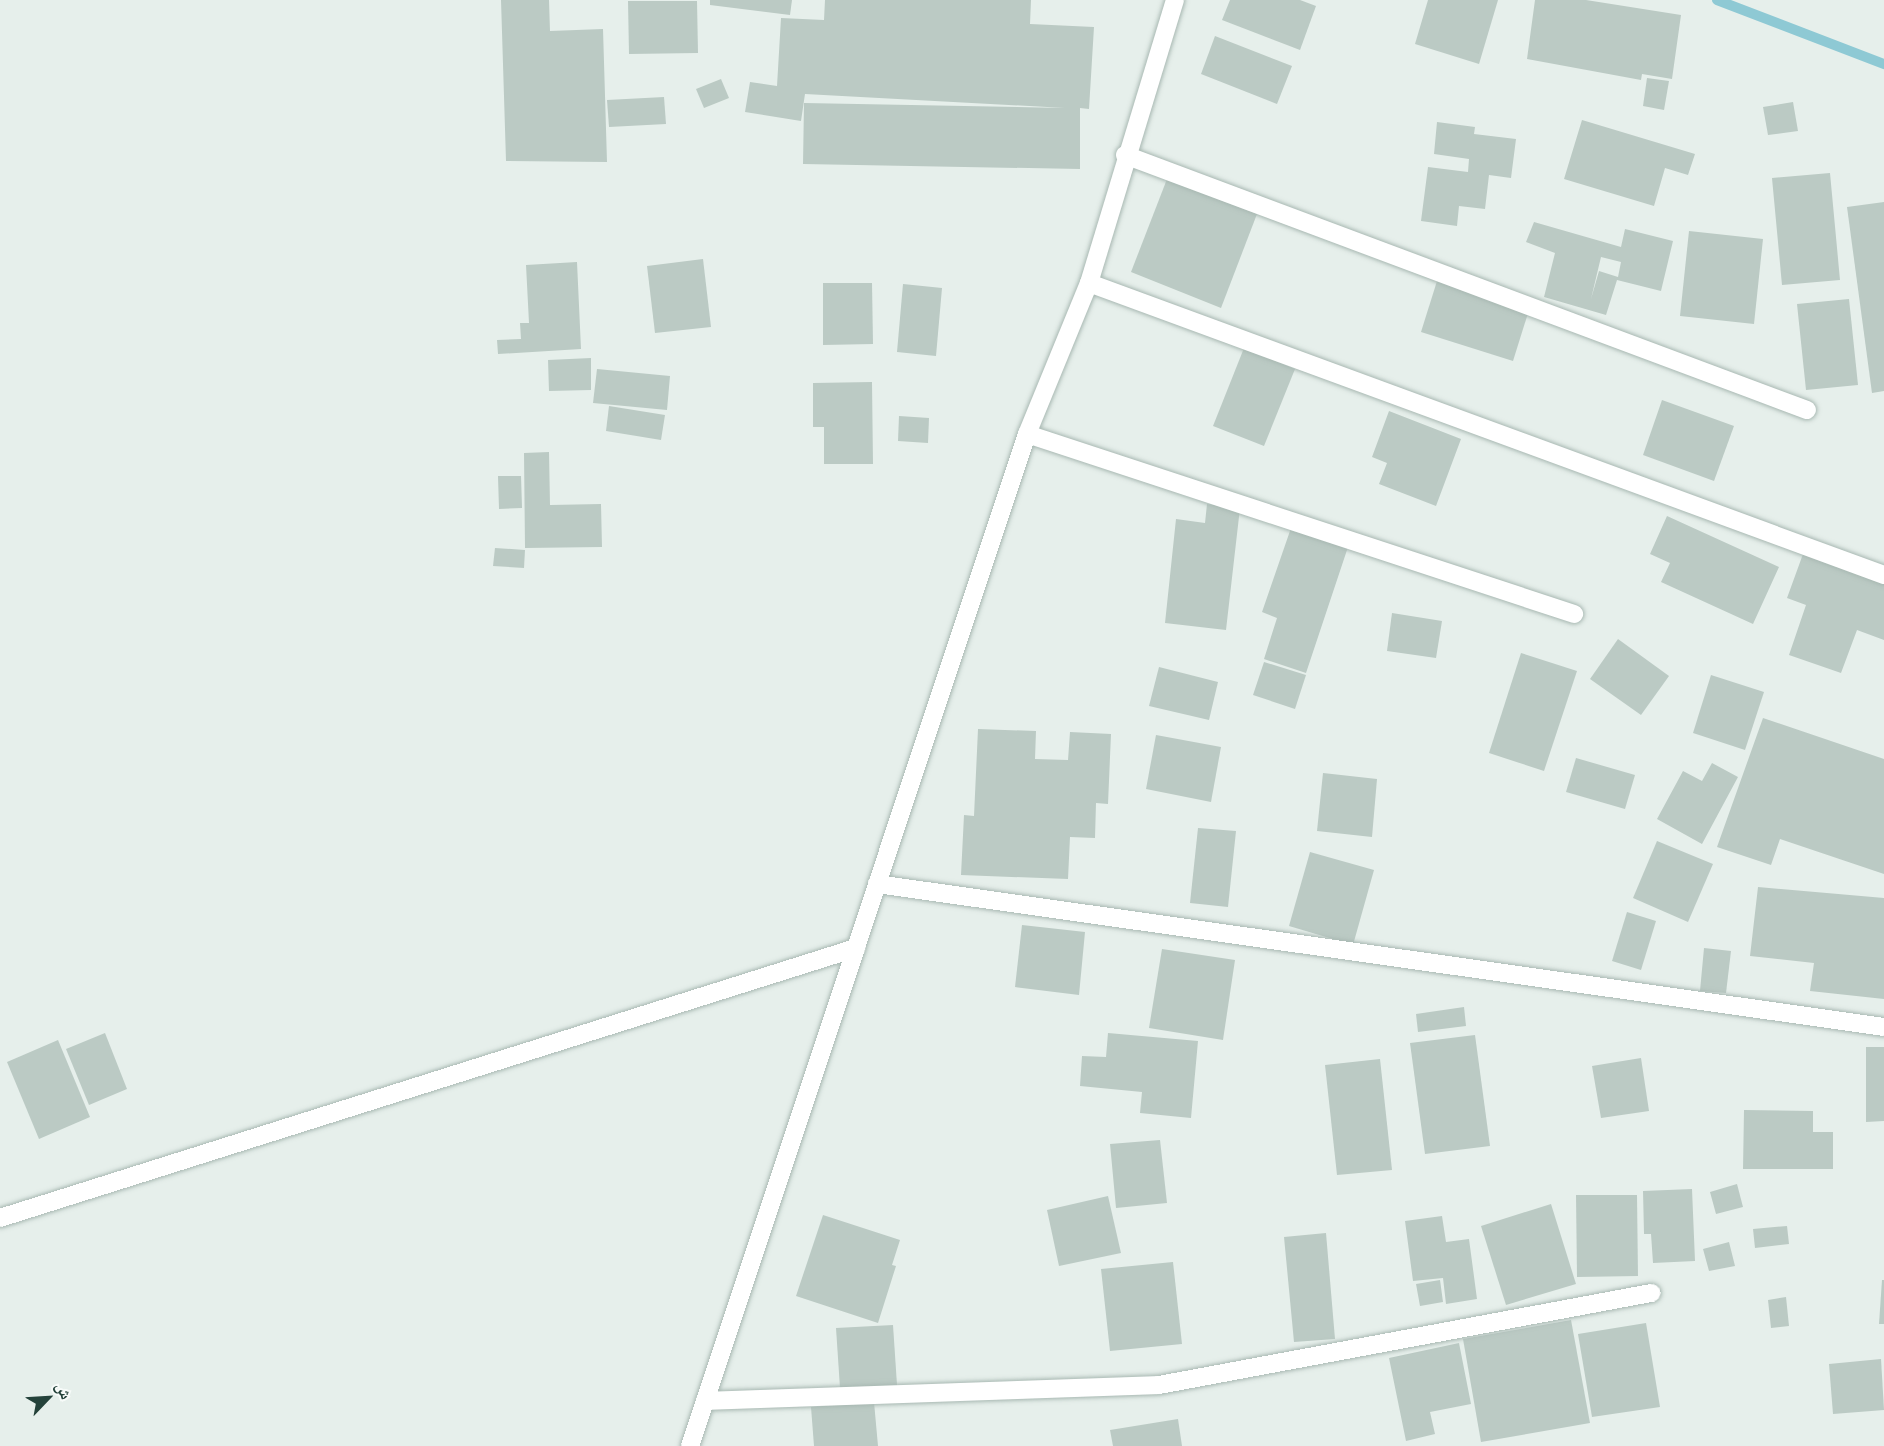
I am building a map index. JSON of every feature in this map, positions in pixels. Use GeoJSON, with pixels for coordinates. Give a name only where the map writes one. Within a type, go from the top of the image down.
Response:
{"type":"FeatureCollection","features":[{"type":"Feature","properties":{"kind":"street"},"geometry":{"type":"LineString","coordinates":[[690,1446],[1027,434],[1089,283],[1125,155],[1175,0]]}},
{"type":"Feature","properties":{"kind":"street"},"geometry":{"type":"LineString","coordinates":[[1125,155],[1807,410]]}},
{"type":"Feature","properties":{"kind":"street"},"geometry":{"type":"LineString","coordinates":[[1089,283],[1884,575]]}},
{"type":"Feature","properties":{"kind":"street"},"geometry":{"type":"LineString","coordinates":[[1027,434],[1574,614]]}},
{"type":"Feature","properties":{"kind":"street"},"geometry":{"type":"LineString","coordinates":[[877,884],[1884,1027]]}},
{"type":"Feature","properties":{"kind":"street"},"geometry":{"type":"LineString","coordinates":[[0,1218],[856,948]]}},
{"type":"Feature","properties":{"kind":"street"},"geometry":{"type":"LineString","coordinates":[[705,1401],[1159,1385],[1651,1293]]}},
{"type":"Feature","properties":{"kind":"building"},"geometry":{"type":"Polygon","coordinates":[[[501,0],[549,0],[550,31],[603,29],[607,162],[506,161],[501,0]]]}},
{"type":"Feature","properties":{"kind":"building"},"geometry":{"type":"Polygon","coordinates":[[[710,0],[792,0],[790,15],[710,5],[710,0]]]}},
{"type":"Feature","properties":{"kind":"building"},"geometry":{"type":"Polygon","coordinates":[[[825,0],[1031,0],[1030,24],[1094,27],[1089,109],[1080,108],[1080,169],[803,164],[804,103],[1065,108],[805,94],[801,121],[745,112],[750,82],[777,86],[781,18],[824,20],[825,0]]]}},
{"type":"Feature","properties":{"kind":"building"},"geometry":{"type":"Polygon","coordinates":[[[1230,0],[1300,0],[1316,6],[1300,50],[1222,20],[1230,0]]]}},
{"type":"Feature","properties":{"kind":"building"},"geometry":{"type":"Polygon","coordinates":[[[1428,0],[1498,0],[1479,64],[1415,44],[1428,0]]]}},
{"type":"Feature","properties":{"kind":"building"},"geometry":{"type":"Polygon","coordinates":[[[1535,0],[1586,0],[1681,15],[1672,79],[1642,74],[1641,80],[1527,59],[1535,0]]]}},
{"type":"Feature","properties":{"kind":"building"},"geometry":{"type":"Polygon","coordinates":[[[628,1],[697,1],[698,53],[629,54],[628,1]]]}},
{"type":"Feature","properties":{"kind":"building"},"geometry":{"type":"Polygon","coordinates":[[[1215,36],[1292,66],[1277,104],[1201,74],[1215,36]]]}},
{"type":"Feature","properties":{"kind":"building"},"geometry":{"type":"Polygon","coordinates":[[[1647,78],[1669,81],[1664,110],[1643,106],[1647,78]]]}},
{"type":"Feature","properties":{"kind":"building"},"geometry":{"type":"Polygon","coordinates":[[[721,79],[729,98],[704,108],[696,89],[721,79]]]}},
{"type":"Feature","properties":{"kind":"building"},"geometry":{"type":"Polygon","coordinates":[[[664,97],[666,124],[609,127],[607,100],[664,97]]]}},
{"type":"Feature","properties":{"kind":"building"},"geometry":{"type":"Polygon","coordinates":[[[1793,102],[1798,131],[1768,135],[1763,107],[1793,102]]]}},
{"type":"Feature","properties":{"kind":"building"},"geometry":{"type":"Polygon","coordinates":[[[1582,120],[1695,154],[1688,175],[1665,168],[1654,206],[1564,179],[1582,120]]]}},
{"type":"Feature","properties":{"kind":"building"},"geometry":{"type":"Polygon","coordinates":[[[1437,122],[1475,127],[1474,134],[1516,139],[1511,178],[1489,175],[1485,209],[1459,206],[1457,226],[1421,221],[1428,167],[1468,172],[1469,159],[1434,154],[1437,122]]]}},
{"type":"Feature","properties":{"kind":"building"},"geometry":{"type":"Polygon","coordinates":[[[1830,173],[1840,280],[1782,285],[1772,178],[1830,173]]]}},
{"type":"Feature","properties":{"kind":"building"},"geometry":{"type":"Polygon","coordinates":[[[1167,179],[1257,214],[1221,308],[1131,272],[1167,179]]]}},
{"type":"Feature","properties":{"kind":"building"},"geometry":{"type":"Polygon","coordinates":[[[1884,202],[1884,391],[1872,393],[1847,207],[1884,202]]]}},
{"type":"Feature","properties":{"kind":"building"},"geometry":{"type":"Polygon","coordinates":[[[1534,222],[1621,247],[1625,229],[1673,241],[1661,291],[1617,280],[1606,315],[1544,297],[1555,253],[1526,242],[1534,222]],[[1601,257],[1591,299],[1599,271],[1618,277],[1621,262],[1601,257]]]}},
{"type":"Feature","properties":{"kind":"building"},"geometry":{"type":"Polygon","coordinates":[[[1689,231],[1763,239],[1754,324],[1680,316],[1689,231]]]}},
{"type":"Feature","properties":{"kind":"building"},"geometry":{"type":"Polygon","coordinates":[[[703,259],[711,327],[655,333],[647,266],[703,259]]]}},
{"type":"Feature","properties":{"kind":"building"},"geometry":{"type":"Polygon","coordinates":[[[577,262],[581,349],[498,354],[497,340],[521,339],[520,323],[529,323],[526,265],[577,262]]]}},
{"type":"Feature","properties":{"kind":"building"},"geometry":{"type":"Polygon","coordinates":[[[1437,281],[1529,310],[1513,361],[1421,332],[1437,281]]]}},
{"type":"Feature","properties":{"kind":"building"},"geometry":{"type":"Polygon","coordinates":[[[823,283],[872,283],[873,344],[823,345],[823,283]]]}},
{"type":"Feature","properties":{"kind":"building"},"geometry":{"type":"Polygon","coordinates":[[[903,284],[942,288],[936,356],[897,352],[903,284]]]}},
{"type":"Feature","properties":{"kind":"building"},"geometry":{"type":"Polygon","coordinates":[[[1849,299],[1858,385],[1806,390],[1797,304],[1849,299]]]}},
{"type":"Feature","properties":{"kind":"building"},"geometry":{"type":"Polygon","coordinates":[[[1244,348],[1295,369],[1264,446],[1213,426],[1244,348]]]}},
{"type":"Feature","properties":{"kind":"building"},"geometry":{"type":"Polygon","coordinates":[[[591,358],[591,390],[549,391],[548,360],[591,358]]]}},
{"type":"Feature","properties":{"kind":"building"},"geometry":{"type":"Polygon","coordinates":[[[597,369],[670,376],[667,410],[593,403],[597,369]]]}},
{"type":"Feature","properties":{"kind":"building"},"geometry":{"type":"Polygon","coordinates":[[[872,382],[873,464],[824,464],[824,427],[813,427],[813,383],[872,382]]]}},
{"type":"Feature","properties":{"kind":"building"},"geometry":{"type":"Polygon","coordinates":[[[1662,400],[1734,426],[1714,481],[1643,455],[1662,400]]]}},
{"type":"Feature","properties":{"kind":"building"},"geometry":{"type":"Polygon","coordinates":[[[609,406],[665,415],[661,440],[606,431],[609,406]]]}},
{"type":"Feature","properties":{"kind":"building"},"geometry":{"type":"Polygon","coordinates":[[[1389,411],[1461,439],[1436,506],[1379,484],[1387,463],[1372,457],[1389,411]]]}},
{"type":"Feature","properties":{"kind":"building"},"geometry":{"type":"Polygon","coordinates":[[[899,416],[929,418],[928,443],[898,441],[899,416]]]}},
{"type":"Feature","properties":{"kind":"building"},"geometry":{"type":"Polygon","coordinates":[[[549,452],[550,505],[601,504],[602,547],[525,548],[524,453],[549,452]]]}},
{"type":"Feature","properties":{"kind":"building"},"geometry":{"type":"Polygon","coordinates":[[[498,476],[521,476],[522,508],[499,509],[498,476]]]}},
{"type":"Feature","properties":{"kind":"building"},"geometry":{"type":"Polygon","coordinates":[[[1207,504],[1240,508],[1226,630],[1165,623],[1176,519],[1205,523],[1207,504]]]}},
{"type":"Feature","properties":{"kind":"building"},"geometry":{"type":"Polygon","coordinates":[[[1667,516],[1779,567],[1753,624],[1661,582],[1670,563],[1650,554],[1667,516]]]}},
{"type":"Feature","properties":{"kind":"building"},"geometry":{"type":"Polygon","coordinates":[[[1291,528],[1348,547],[1306,673],[1264,659],[1277,618],[1262,612],[1291,528]]]}},
{"type":"Feature","properties":{"kind":"building"},"geometry":{"type":"Polygon","coordinates":[[[495,548],[525,550],[524,568],[493,566],[495,548]]]}},
{"type":"Feature","properties":{"kind":"building"},"geometry":{"type":"Polygon","coordinates":[[[1803,554],[1884,583],[1884,640],[1857,630],[1841,673],[1789,655],[1806,605],[1787,598],[1803,554]]]}},
{"type":"Feature","properties":{"kind":"building"},"geometry":{"type":"Polygon","coordinates":[[[1392,613],[1442,621],[1436,658],[1387,651],[1392,613]]]}},
{"type":"Feature","properties":{"kind":"building"},"geometry":{"type":"Polygon","coordinates":[[[1618,639],[1669,676],[1641,715],[1590,679],[1618,639]]]}},
{"type":"Feature","properties":{"kind":"building"},"geometry":{"type":"Polygon","coordinates":[[[1521,653],[1577,671],[1544,771],[1489,753],[1521,653]]]}},
{"type":"Feature","properties":{"kind":"building"},"geometry":{"type":"Polygon","coordinates":[[[1264,662],[1306,675],[1295,709],[1253,695],[1264,662]]]}},
{"type":"Feature","properties":{"kind":"building"},"geometry":{"type":"Polygon","coordinates":[[[1159,667],[1218,682],[1209,720],[1149,706],[1159,667]]]}},
{"type":"Feature","properties":{"kind":"building"},"geometry":{"type":"Polygon","coordinates":[[[1711,675],[1764,692],[1745,750],[1693,733],[1711,675]]]}},
{"type":"Feature","properties":{"kind":"building"},"geometry":{"type":"Polygon","coordinates":[[[1763,718],[1884,759],[1884,874],[1780,839],[1771,865],[1717,847],[1763,718]]]}},
{"type":"Feature","properties":{"kind":"building"},"geometry":{"type":"Polygon","coordinates":[[[978,729],[1036,731],[1035,759],[1068,760],[1070,732],[1111,734],[1108,804],[1096,803],[1095,838],[1070,837],[1068,879],[961,875],[964,815],[974,816],[978,729]]]}},
{"type":"Feature","properties":{"kind":"building"},"geometry":{"type":"Polygon","coordinates":[[[1156,735],[1221,747],[1211,802],[1146,789],[1156,735]]]}},
{"type":"Feature","properties":{"kind":"building"},"geometry":{"type":"Polygon","coordinates":[[[1576,758],[1635,775],[1625,809],[1566,792],[1576,758]]]}},
{"type":"Feature","properties":{"kind":"building"},"geometry":{"type":"Polygon","coordinates":[[[1712,763],[1738,777],[1702,844],[1657,819],[1683,771],[1702,781],[1712,763]]]}},
{"type":"Feature","properties":{"kind":"building"},"geometry":{"type":"Polygon","coordinates":[[[1323,773],[1377,779],[1372,837],[1317,831],[1323,773]]]}},
{"type":"Feature","properties":{"kind":"building"},"geometry":{"type":"Polygon","coordinates":[[[1198,828],[1236,831],[1228,907],[1190,903],[1198,828]]]}},
{"type":"Feature","properties":{"kind":"building"},"geometry":{"type":"Polygon","coordinates":[[[1657,841],[1713,864],[1688,922],[1633,898],[1657,841]]]}},
{"type":"Feature","properties":{"kind":"building"},"geometry":{"type":"Polygon","coordinates":[[[1310,852],[1374,870],[1353,945],[1289,926],[1310,852]]]}},
{"type":"Feature","properties":{"kind":"building"},"geometry":{"type":"Polygon","coordinates":[[[1758,887],[1884,898],[1884,999],[1810,991],[1814,963],[1750,956],[1758,887]]]}},
{"type":"Feature","properties":{"kind":"building"},"geometry":{"type":"Polygon","coordinates":[[[1627,912],[1656,921],[1641,970],[1612,961],[1627,912]]]}},
{"type":"Feature","properties":{"kind":"building"},"geometry":{"type":"Polygon","coordinates":[[[1022,925],[1085,932],[1079,995],[1015,987],[1022,925]]]}},
{"type":"Feature","properties":{"kind":"building"},"geometry":{"type":"Polygon","coordinates":[[[1704,948],[1731,951],[1726,993],[1700,991],[1704,948]]]}},
{"type":"Feature","properties":{"kind":"building"},"geometry":{"type":"Polygon","coordinates":[[[1162,949],[1235,960],[1223,1040],[1149,1028],[1162,949]]]}},
{"type":"Feature","properties":{"kind":"building"},"geometry":{"type":"Polygon","coordinates":[[[1464,1007],[1466,1026],[1418,1032],[1416,1014],[1464,1007]]]}},
{"type":"Feature","properties":{"kind":"building"},"geometry":{"type":"Polygon","coordinates":[[[105,1033],[127,1089],[89,1105],[66,1049],[105,1033]]]}},
{"type":"Feature","properties":{"kind":"building"},"geometry":{"type":"Polygon","coordinates":[[[1108,1033],[1198,1041],[1191,1118],[1140,1113],[1142,1092],[1080,1086],[1082,1056],[1106,1057],[1108,1033]]]}},
{"type":"Feature","properties":{"kind":"building"},"geometry":{"type":"Polygon","coordinates":[[[1475,1035],[1490,1146],[1425,1154],[1410,1043],[1475,1035]]]}},
{"type":"Feature","properties":{"kind":"building"},"geometry":{"type":"Polygon","coordinates":[[[58,1040],[90,1117],[39,1139],[7,1062],[58,1040]]]}},
{"type":"Feature","properties":{"kind":"building"},"geometry":{"type":"Polygon","coordinates":[[[1866,1047],[1884,1047],[1884,1121],[1866,1122],[1866,1047]]]}},
{"type":"Feature","properties":{"kind":"building"},"geometry":{"type":"Polygon","coordinates":[[[1641,1058],[1649,1111],[1601,1118],[1592,1066],[1641,1058]]]}},
{"type":"Feature","properties":{"kind":"building"},"geometry":{"type":"Polygon","coordinates":[[[1380,1059],[1392,1170],[1337,1175],[1325,1065],[1380,1059]]]}},
{"type":"Feature","properties":{"kind":"building"},"geometry":{"type":"Polygon","coordinates":[[[1744,1110],[1813,1111],[1813,1132],[1833,1132],[1833,1169],[1743,1169],[1744,1110]]]}},
{"type":"Feature","properties":{"kind":"building"},"geometry":{"type":"Polygon","coordinates":[[[1160,1140],[1167,1203],[1116,1208],[1110,1144],[1160,1140]]]}},
{"type":"Feature","properties":{"kind":"building"},"geometry":{"type":"Polygon","coordinates":[[[1737,1184],[1743,1207],[1716,1214],[1710,1192],[1737,1184]]]}},
{"type":"Feature","properties":{"kind":"building"},"geometry":{"type":"Polygon","coordinates":[[[1692,1189],[1695,1261],[1653,1263],[1651,1234],[1644,1234],[1643,1191],[1692,1189]]]}},
{"type":"Feature","properties":{"kind":"building"},"geometry":{"type":"Polygon","coordinates":[[[1576,1195],[1637,1195],[1638,1276],[1577,1277],[1576,1195]]]}},
{"type":"Feature","properties":{"kind":"building"},"geometry":{"type":"Polygon","coordinates":[[[1108,1196],[1121,1253],[1059,1266],[1047,1210],[1108,1196]]]}},
{"type":"Feature","properties":{"kind":"building"},"geometry":{"type":"Polygon","coordinates":[[[1551,1204],[1576,1284],[1506,1305],[1481,1226],[1551,1204]]]}},
{"type":"Feature","properties":{"kind":"building"},"geometry":{"type":"Polygon","coordinates":[[[823,1215],[900,1240],[892,1265],[896,1266],[878,1323],[796,1296],[823,1215]]]}},
{"type":"Feature","properties":{"kind":"building"},"geometry":{"type":"Polygon","coordinates":[[[1442,1216],[1446,1242],[1469,1239],[1477,1299],[1446,1304],[1443,1278],[1413,1281],[1405,1221],[1442,1216]]]}},
{"type":"Feature","properties":{"kind":"building"},"geometry":{"type":"Polygon","coordinates":[[[1787,1226],[1789,1244],[1755,1248],[1753,1229],[1787,1226]]]}},
{"type":"Feature","properties":{"kind":"building"},"geometry":{"type":"Polygon","coordinates":[[[1326,1233],[1335,1339],[1294,1342],[1284,1237],[1326,1233]]]}},
{"type":"Feature","properties":{"kind":"building"},"geometry":{"type":"Polygon","coordinates":[[[1729,1242],[1735,1266],[1709,1271],[1703,1249],[1729,1242]]]}},
{"type":"Feature","properties":{"kind":"building"},"geometry":{"type":"Polygon","coordinates":[[[1173,1262],[1182,1344],[1110,1351],[1101,1269],[1173,1262]]]}},
{"type":"Feature","properties":{"kind":"building"},"geometry":{"type":"Polygon","coordinates":[[[1440,1280],[1443,1302],[1420,1306],[1416,1284],[1440,1280]]]}},
{"type":"Feature","properties":{"kind":"building"},"geometry":{"type":"Polygon","coordinates":[[[1882,1280],[1884,1280],[1884,1324],[1879,1324],[1882,1280]]]}},
{"type":"Feature","properties":{"kind":"building"},"geometry":{"type":"Polygon","coordinates":[[[1786,1297],[1789,1326],[1771,1328],[1768,1300],[1786,1297]]]}},
{"type":"Feature","properties":{"kind":"building"},"geometry":{"type":"Polygon","coordinates":[[[1571,1320],[1590,1423],[1481,1442],[1463,1339],[1571,1320]]]}},
{"type":"Feature","properties":{"kind":"building"},"geometry":{"type":"Polygon","coordinates":[[[1646,1323],[1660,1407],[1592,1417],[1578,1334],[1646,1323]]]}},
{"type":"Feature","properties":{"kind":"building"},"geometry":{"type":"Polygon","coordinates":[[[893,1325],[897,1385],[840,1388],[836,1328],[893,1325]]]}},
{"type":"Feature","properties":{"kind":"building"},"geometry":{"type":"Polygon","coordinates":[[[1459,1343],[1471,1404],[1430,1412],[1435,1434],[1406,1441],[1389,1358],[1459,1343]]]}},
{"type":"Feature","properties":{"kind":"building"},"geometry":{"type":"Polygon","coordinates":[[[1881,1359],[1884,1410],[1833,1414],[1829,1364],[1881,1359]]]}},
{"type":"Feature","properties":{"kind":"building"},"geometry":{"type":"Polygon","coordinates":[[[874,1402],[878,1446],[814,1446],[811,1407],[874,1402]]]}},
{"type":"Feature","properties":{"kind":"building"},"geometry":{"type":"Polygon","coordinates":[[[1178,1419],[1182,1446],[1113,1446],[1110,1430],[1178,1419]]]}},
{"type":"Feature","properties":{"kind":"waterway"},"geometry":{"type":"LineString","coordinates":[[1717,0],[1884,64]]}}]}
